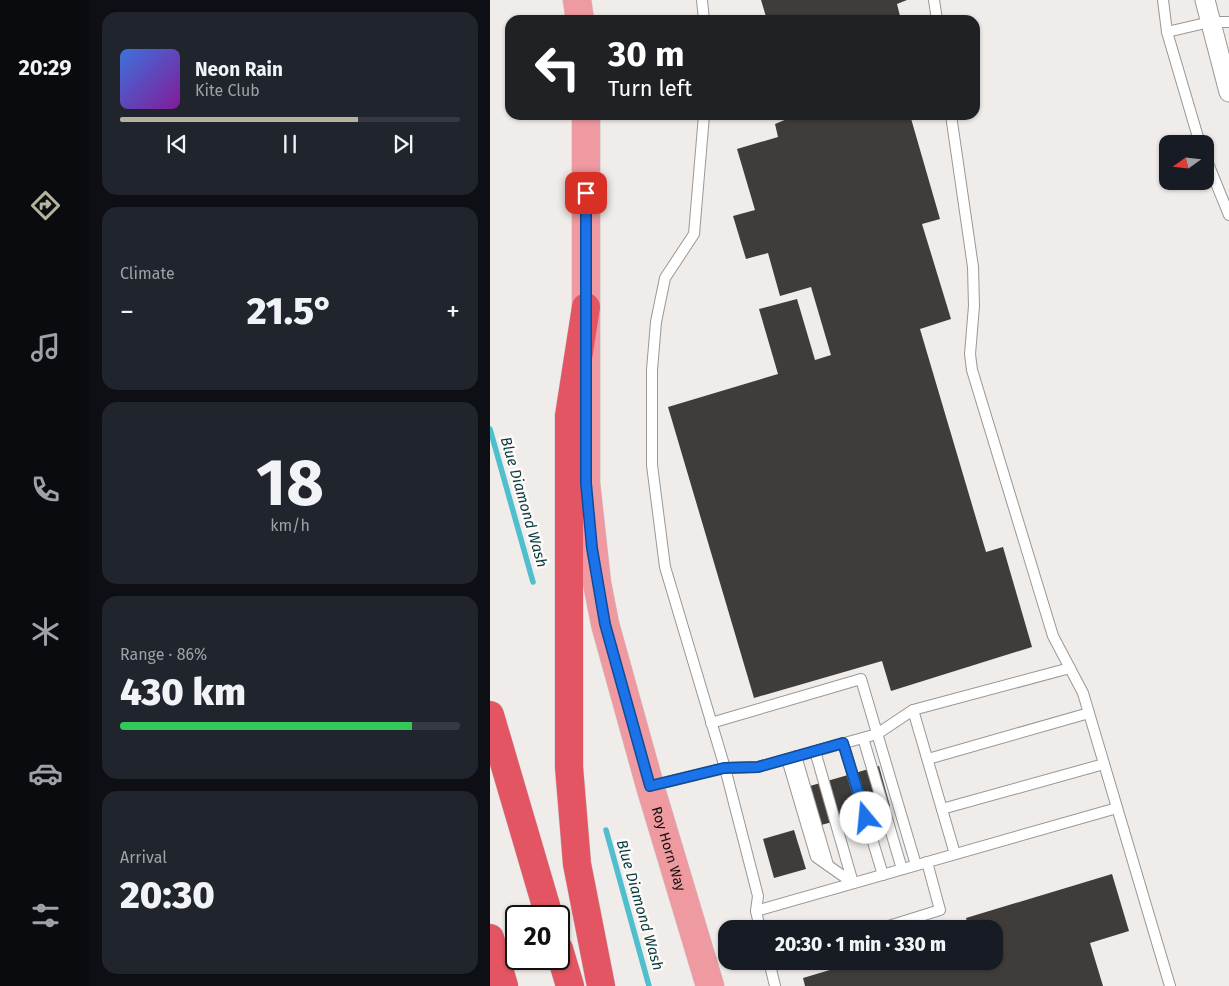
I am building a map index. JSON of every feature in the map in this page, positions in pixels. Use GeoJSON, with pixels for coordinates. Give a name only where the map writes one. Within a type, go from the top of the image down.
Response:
{"type":"FeatureCollection","features":[{"type":"Feature","properties":{"kind":"highway"},"geometry":{"type":"LineString","coordinates":[[586,307],[570,416],[569,767],[577,864],[601,986]]}},
{"type":"Feature","properties":{"kind":"highway"},"geometry":{"type":"LineString","coordinates":[[490,715],[546,905]]}},
{"type":"Feature","properties":{"kind":"highway"},"geometry":{"type":"LineString","coordinates":[[492,948],[504,986]]}},
{"type":"Feature","properties":{"kind":"highway"},"geometry":{"type":"LineString","coordinates":[[565,970],[570,986]]}},
{"type":"Feature","properties":{"kind":"main road"},"geometry":{"type":"LineString","coordinates":[[577,0],[579,15]]}},
{"type":"Feature","properties":{"kind":"main road","name":"Roy Horn Way"},"geometry":{"type":"LineString","coordinates":[[586,120],[586,483],[596,574],[605,624],[650,786],[710,986]]}},
{"type":"Feature","properties":{"kind":"street"},"geometry":{"type":"LineString","coordinates":[[1205,0],[1229,92]]}},
{"type":"Feature","properties":{"kind":"lane"},"geometry":{"type":"LineString","coordinates":[[702,0],[704,15]]}},
{"type":"Feature","properties":{"kind":"lane"},"geometry":{"type":"LineString","coordinates":[[934,0],[936,15]]}},
{"type":"Feature","properties":{"kind":"lane"},"geometry":{"type":"LineString","coordinates":[[1163,0],[1167,32],[1197,135]]}},
{"type":"Feature","properties":{"kind":"lane"},"geometry":{"type":"LineString","coordinates":[[1167,32],[1210,22],[1229,22]]}},
{"type":"Feature","properties":{"kind":"lane"},"geometry":{"type":"LineString","coordinates":[[704,120],[694,234],[666,278],[656,322],[652,370],[652,465],[665,567],[724,768],[758,896],[756,911],[758,920]]}},
{"type":"Feature","properties":{"kind":"lane"},"geometry":{"type":"LineString","coordinates":[[952,120],[972,267],[974,306],[970,354],[972,370],[1053,636],[1083,693],[1170,986]]}},
{"type":"Feature","properties":{"kind":"lane"},"geometry":{"type":"LineString","coordinates":[[1214,178],[1229,215]]}},
{"type":"Feature","properties":{"kind":"lane"},"geometry":{"type":"LineString","coordinates":[[650,786],[724,768],[758,767],[863,738],[877,734],[913,710],[1070,668]]}},
{"type":"Feature","properties":{"kind":"lane"},"geometry":{"type":"LineString","coordinates":[[711,723],[861,679],[916,865]]}},
{"type":"Feature","properties":{"kind":"lane"},"geometry":{"type":"LineString","coordinates":[[913,710],[955,854]]}},
{"type":"Feature","properties":{"kind":"lane"},"geometry":{"type":"LineString","coordinates":[[928,759],[1089,713]]}},
{"type":"Feature","properties":{"kind":"lane"},"geometry":{"type":"LineString","coordinates":[[863,738],[902,869]]}},
{"type":"Feature","properties":{"kind":"lane"},"geometry":{"type":"LineString","coordinates":[[843,743],[883,875]]}},
{"type":"Feature","properties":{"kind":"lane"},"geometry":{"type":"LineString","coordinates":[[814,751],[853,883]]}},
{"type":"Feature","properties":{"kind":"lane"},"geometry":{"type":"LineString","coordinates":[[791,758],[816,857],[853,883]]}},
{"type":"Feature","properties":{"kind":"lane"},"geometry":{"type":"LineString","coordinates":[[942,809],[1104,764]]}},
{"type":"Feature","properties":{"kind":"lane"},"geometry":{"type":"LineString","coordinates":[[756,911],[1117,808]]}},
{"type":"Feature","properties":{"kind":"lane"},"geometry":{"type":"LineString","coordinates":[[908,920],[940,910],[927,862]]}},
{"type":"Feature","properties":{"kind":"lane"},"geometry":{"type":"LineString","coordinates":[[772,970],[775,986]]}},
{"type":"Feature","properties":{"kind":"building"},"geometry":{"type":"Polygon","coordinates":[[[761,0],[907,0],[897,4],[900,15],[766,15],[761,0]]]}},
{"type":"Feature","properties":{"kind":"building"},"geometry":{"type":"Polygon","coordinates":[[[785,120],[911,120],[940,219],[922,224],[951,319],[920,329],[986,552],[1003,547],[1032,647],[891,691],[882,661],[754,698],[668,407],[778,374],[759,309],[797,299],[815,360],[831,355],[811,287],[780,296],[768,253],[746,259],[733,216],[755,210],[737,149],[778,137],[775,124],[785,120]]]}},
{"type":"Feature","properties":{"kind":"building"},"geometry":{"type":"Polygon","coordinates":[[[879,766],[890,806],[814,827],[803,788],[879,766]]]}},
{"type":"Feature","properties":{"kind":"building"},"geometry":{"type":"Polygon","coordinates":[[[794,830],[806,869],[774,878],[763,839],[794,830]]]}},
{"type":"Feature","properties":{"kind":"building"},"geometry":{"type":"Polygon","coordinates":[[[1112,874],[1129,931],[1090,943],[1103,986],[805,986],[803,978],[830,970],[1003,970],[1003,920],[967,920],[966,918],[1112,874]]]}},
{"type":"Feature","properties":{"kind":"waterway","name":"Blue Diamond Wash"},"geometry":{"type":"LineString","coordinates":[[490,429],[533,582]]}},
{"type":"Feature","properties":{"kind":"waterway","name":"Blue Diamond Wash"},"geometry":{"type":"LineString","coordinates":[[606,830],[649,986]]}},
{"type":"Feature","properties":{"kind":"route"},"geometry":{"type":"LineString","coordinates":[[586,193],[586,483],[592,548],[605,624],[650,786],[724,768],[758,767],[843,743],[866,818]]}}]}
